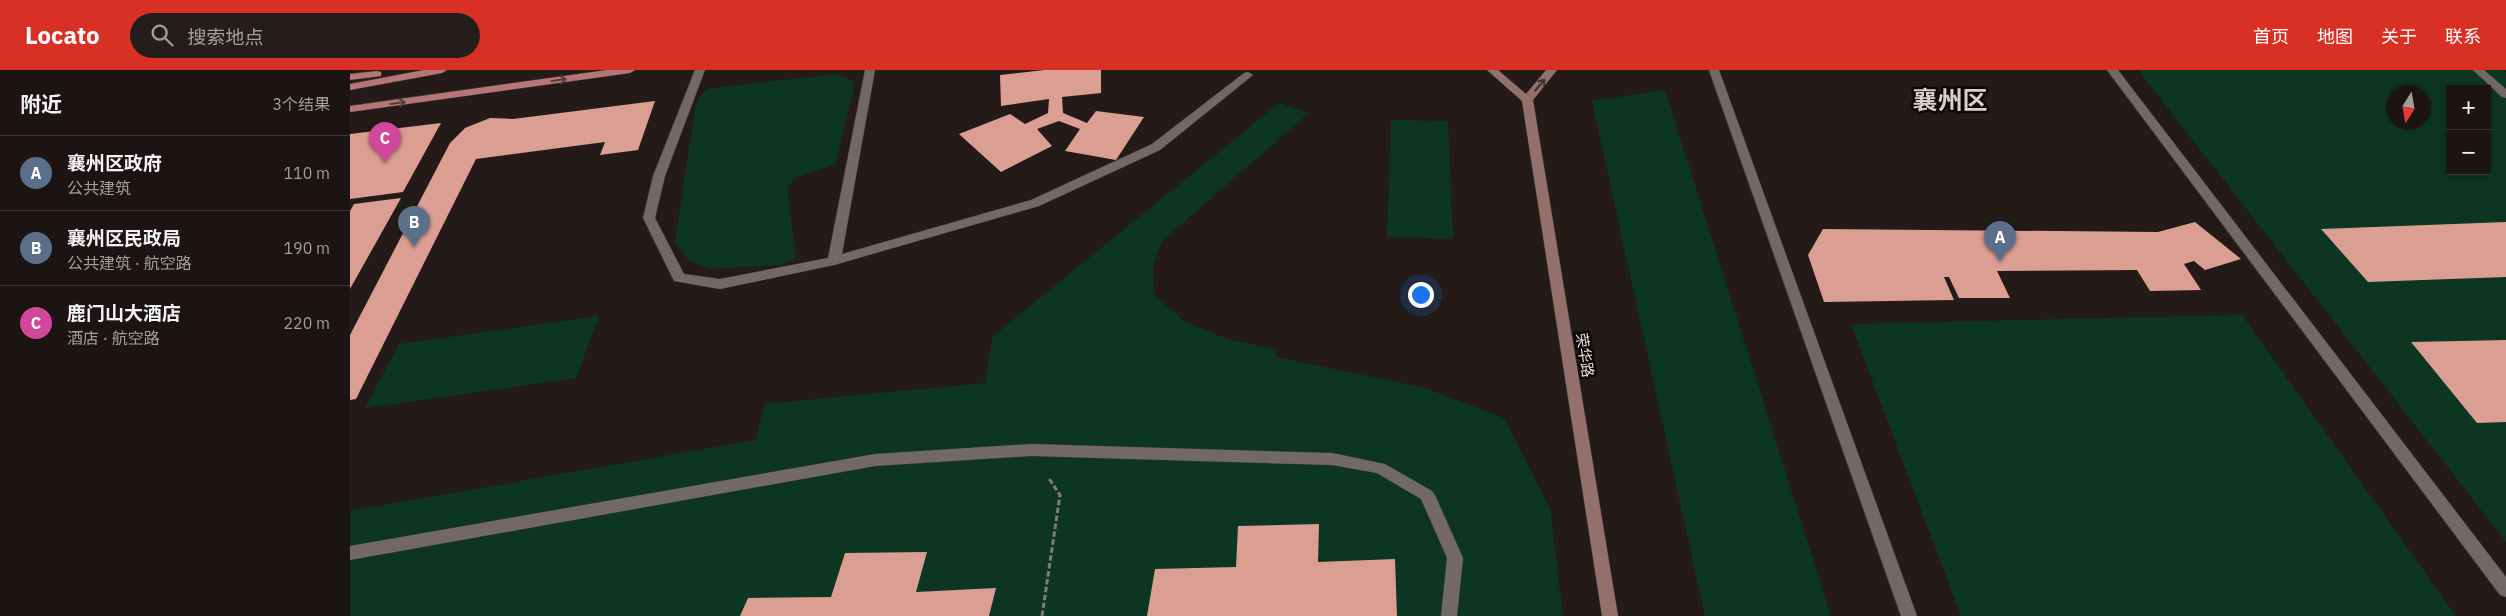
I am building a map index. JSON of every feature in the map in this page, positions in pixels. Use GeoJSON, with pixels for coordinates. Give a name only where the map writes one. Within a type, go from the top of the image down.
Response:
{"type":"FeatureCollection","features":[{"type":"Feature","properties":{"kind":"main road"},"geometry":{"type":"LineString","coordinates":[[350,77],[407,70]]}},
{"type":"Feature","properties":{"kind":"main road"},"geometry":{"type":"LineString","coordinates":[[350,87],[442,70]]}},
{"type":"Feature","properties":{"kind":"main road"},"geometry":{"type":"LineString","coordinates":[[350,109],[630,70]]}},
{"type":"Feature","properties":{"kind":"main road"},"geometry":{"type":"LineString","coordinates":[[1492,70],[1527,100]]}},
{"type":"Feature","properties":{"kind":"main road"},"geometry":{"type":"LineString","coordinates":[[1500,70],[1527,100]]}},
{"type":"Feature","properties":{"kind":"main road"},"geometry":{"type":"LineString","coordinates":[[1527,100],[1552,70]]}},
{"type":"Feature","properties":{"kind":"main road","name":"荣华路"},"geometry":{"type":"LineString","coordinates":[[1527,100],[1610,616]]}},
{"type":"Feature","properties":{"kind":"lane"},"geometry":{"type":"LineString","coordinates":[[700,70],[659,176],[649,218],[679,278],[720,284],[834,261],[1035,203],[1156,147],[1248,75]]}},
{"type":"Feature","properties":{"kind":"lane"},"geometry":{"type":"LineString","coordinates":[[834,261],[870,70]]}},
{"type":"Feature","properties":{"kind":"lane"},"geometry":{"type":"LineString","coordinates":[[1714,70],[1909,616]]}},
{"type":"Feature","properties":{"kind":"lane"},"geometry":{"type":"LineString","coordinates":[[2112,70],[2506,590]]}},
{"type":"Feature","properties":{"kind":"lane"},"geometry":{"type":"LineString","coordinates":[[2478,70],[2506,95]]}},
{"type":"Feature","properties":{"kind":"lane"},"geometry":{"type":"LineString","coordinates":[[350,553],[875,460],[1031,450],[1332,459],[1380,468],[1427,495],[1454,558],[1449,616]]}},
{"type":"Feature","properties":{"kind":"path"},"geometry":{"type":"LineString","coordinates":[[1031,450],[1060,495],[1042,616]]}},
{"type":"Feature","properties":{"kind":"green space"},"geometry":{"type":"Polygon","coordinates":[[[2138,70],[2503,70],[2506,73],[2506,542],[2138,70]]]}},
{"type":"Feature","properties":{"kind":"green space"},"geometry":{"type":"Polygon","coordinates":[[[836,74],[855,82],[835,165],[796,177],[787,187],[796,258],[781,265],[709,269],[689,261],[675,242],[696,103],[706,89],[836,74]]]}},
{"type":"Feature","properties":{"kind":"green space"},"geometry":{"type":"Polygon","coordinates":[[[1665,90],[1831,616],[1705,616],[1592,101],[1665,90]]]}},
{"type":"Feature","properties":{"kind":"green space"},"geometry":{"type":"Polygon","coordinates":[[[1279,103],[1309,113],[1161,242],[1153,266],[1154,295],[1184,321],[1227,339],[1275,349],[1276,357],[1425,388],[1504,418],[1550,509],[1563,616],[350,616],[350,511],[756,440],[764,404],[985,383],[993,336],[1279,103]]]}},
{"type":"Feature","properties":{"kind":"green space"},"geometry":{"type":"Polygon","coordinates":[[[1391,120],[1448,121],[1453,239],[1387,237],[1391,120]]]}},
{"type":"Feature","properties":{"kind":"green space"},"geometry":{"type":"Polygon","coordinates":[[[2242,315],[2456,616],[1961,616],[1851,324],[2242,315]]]}},
{"type":"Feature","properties":{"kind":"green space"},"geometry":{"type":"Polygon","coordinates":[[[599,316],[576,378],[365,408],[399,344],[599,316]]]}},
{"type":"Feature","properties":{"kind":"building"},"geometry":{"type":"Polygon","coordinates":[[[1044,70],[1101,70],[1101,93],[1062,97],[1063,113],[1087,123],[1096,111],[1144,117],[1116,160],[1065,151],[1080,129],[1059,121],[1037,129],[1052,146],[1001,172],[959,134],[1010,114],[1025,124],[1048,113],[1049,99],[1001,106],[1000,75],[1044,70]]]}},
{"type":"Feature","properties":{"kind":"building"},"geometry":{"type":"Polygon","coordinates":[[[655,101],[638,150],[600,155],[605,142],[476,159],[356,399],[350,400],[350,335],[450,143],[465,128],[490,118],[513,119],[655,101]]]}},
{"type":"Feature","properties":{"kind":"building"},"geometry":{"type":"Polygon","coordinates":[[[441,123],[403,192],[350,199],[350,134],[441,123]]]}},
{"type":"Feature","properties":{"kind":"building"},"geometry":{"type":"Polygon","coordinates":[[[401,198],[350,289],[350,211],[354,204],[401,198]]]}},
{"type":"Feature","properties":{"kind":"building"},"geometry":{"type":"Polygon","coordinates":[[[2195,222],[2241,259],[2205,270],[2194,261],[2184,264],[2201,290],[2150,291],[2137,270],[1997,271],[2010,298],[1959,298],[1949,277],[1944,277],[1954,300],[1824,302],[1808,255],[1823,229],[2158,232],[2195,222]]]}},
{"type":"Feature","properties":{"kind":"building"},"geometry":{"type":"Polygon","coordinates":[[[2506,222],[2506,277],[2368,282],[2321,229],[2506,222]]]}},
{"type":"Feature","properties":{"kind":"building"},"geometry":{"type":"Polygon","coordinates":[[[2506,340],[2506,422],[2477,423],[2411,342],[2506,340]]]}},
{"type":"Feature","properties":{"kind":"building"},"geometry":{"type":"Polygon","coordinates":[[[1319,524],[1318,562],[1395,559],[1397,616],[1147,616],[1155,569],[1236,567],[1238,526],[1319,524]]]}},
{"type":"Feature","properties":{"kind":"building"},"geometry":{"type":"Polygon","coordinates":[[[927,552],[916,592],[996,588],[989,616],[740,616],[748,598],[831,597],[845,553],[927,552]]]}},
{"type":"Feature","properties":{"kind":"place","name":"鹿门山大酒店"},"geometry":{"type":"Point","coordinates":[385,163]}},
{"type":"Feature","properties":{"kind":"place","name":"襄州区民政局"},"geometry":{"type":"Point","coordinates":[414,247]}},
{"type":"Feature","properties":{"kind":"place","name":"襄州区政府"},"geometry":{"type":"Point","coordinates":[2000,262]}},
{"type":"Feature","properties":{"kind":"district","name":"襄州区"},"geometry":{"type":"Point","coordinates":[1950,99]}}]}
